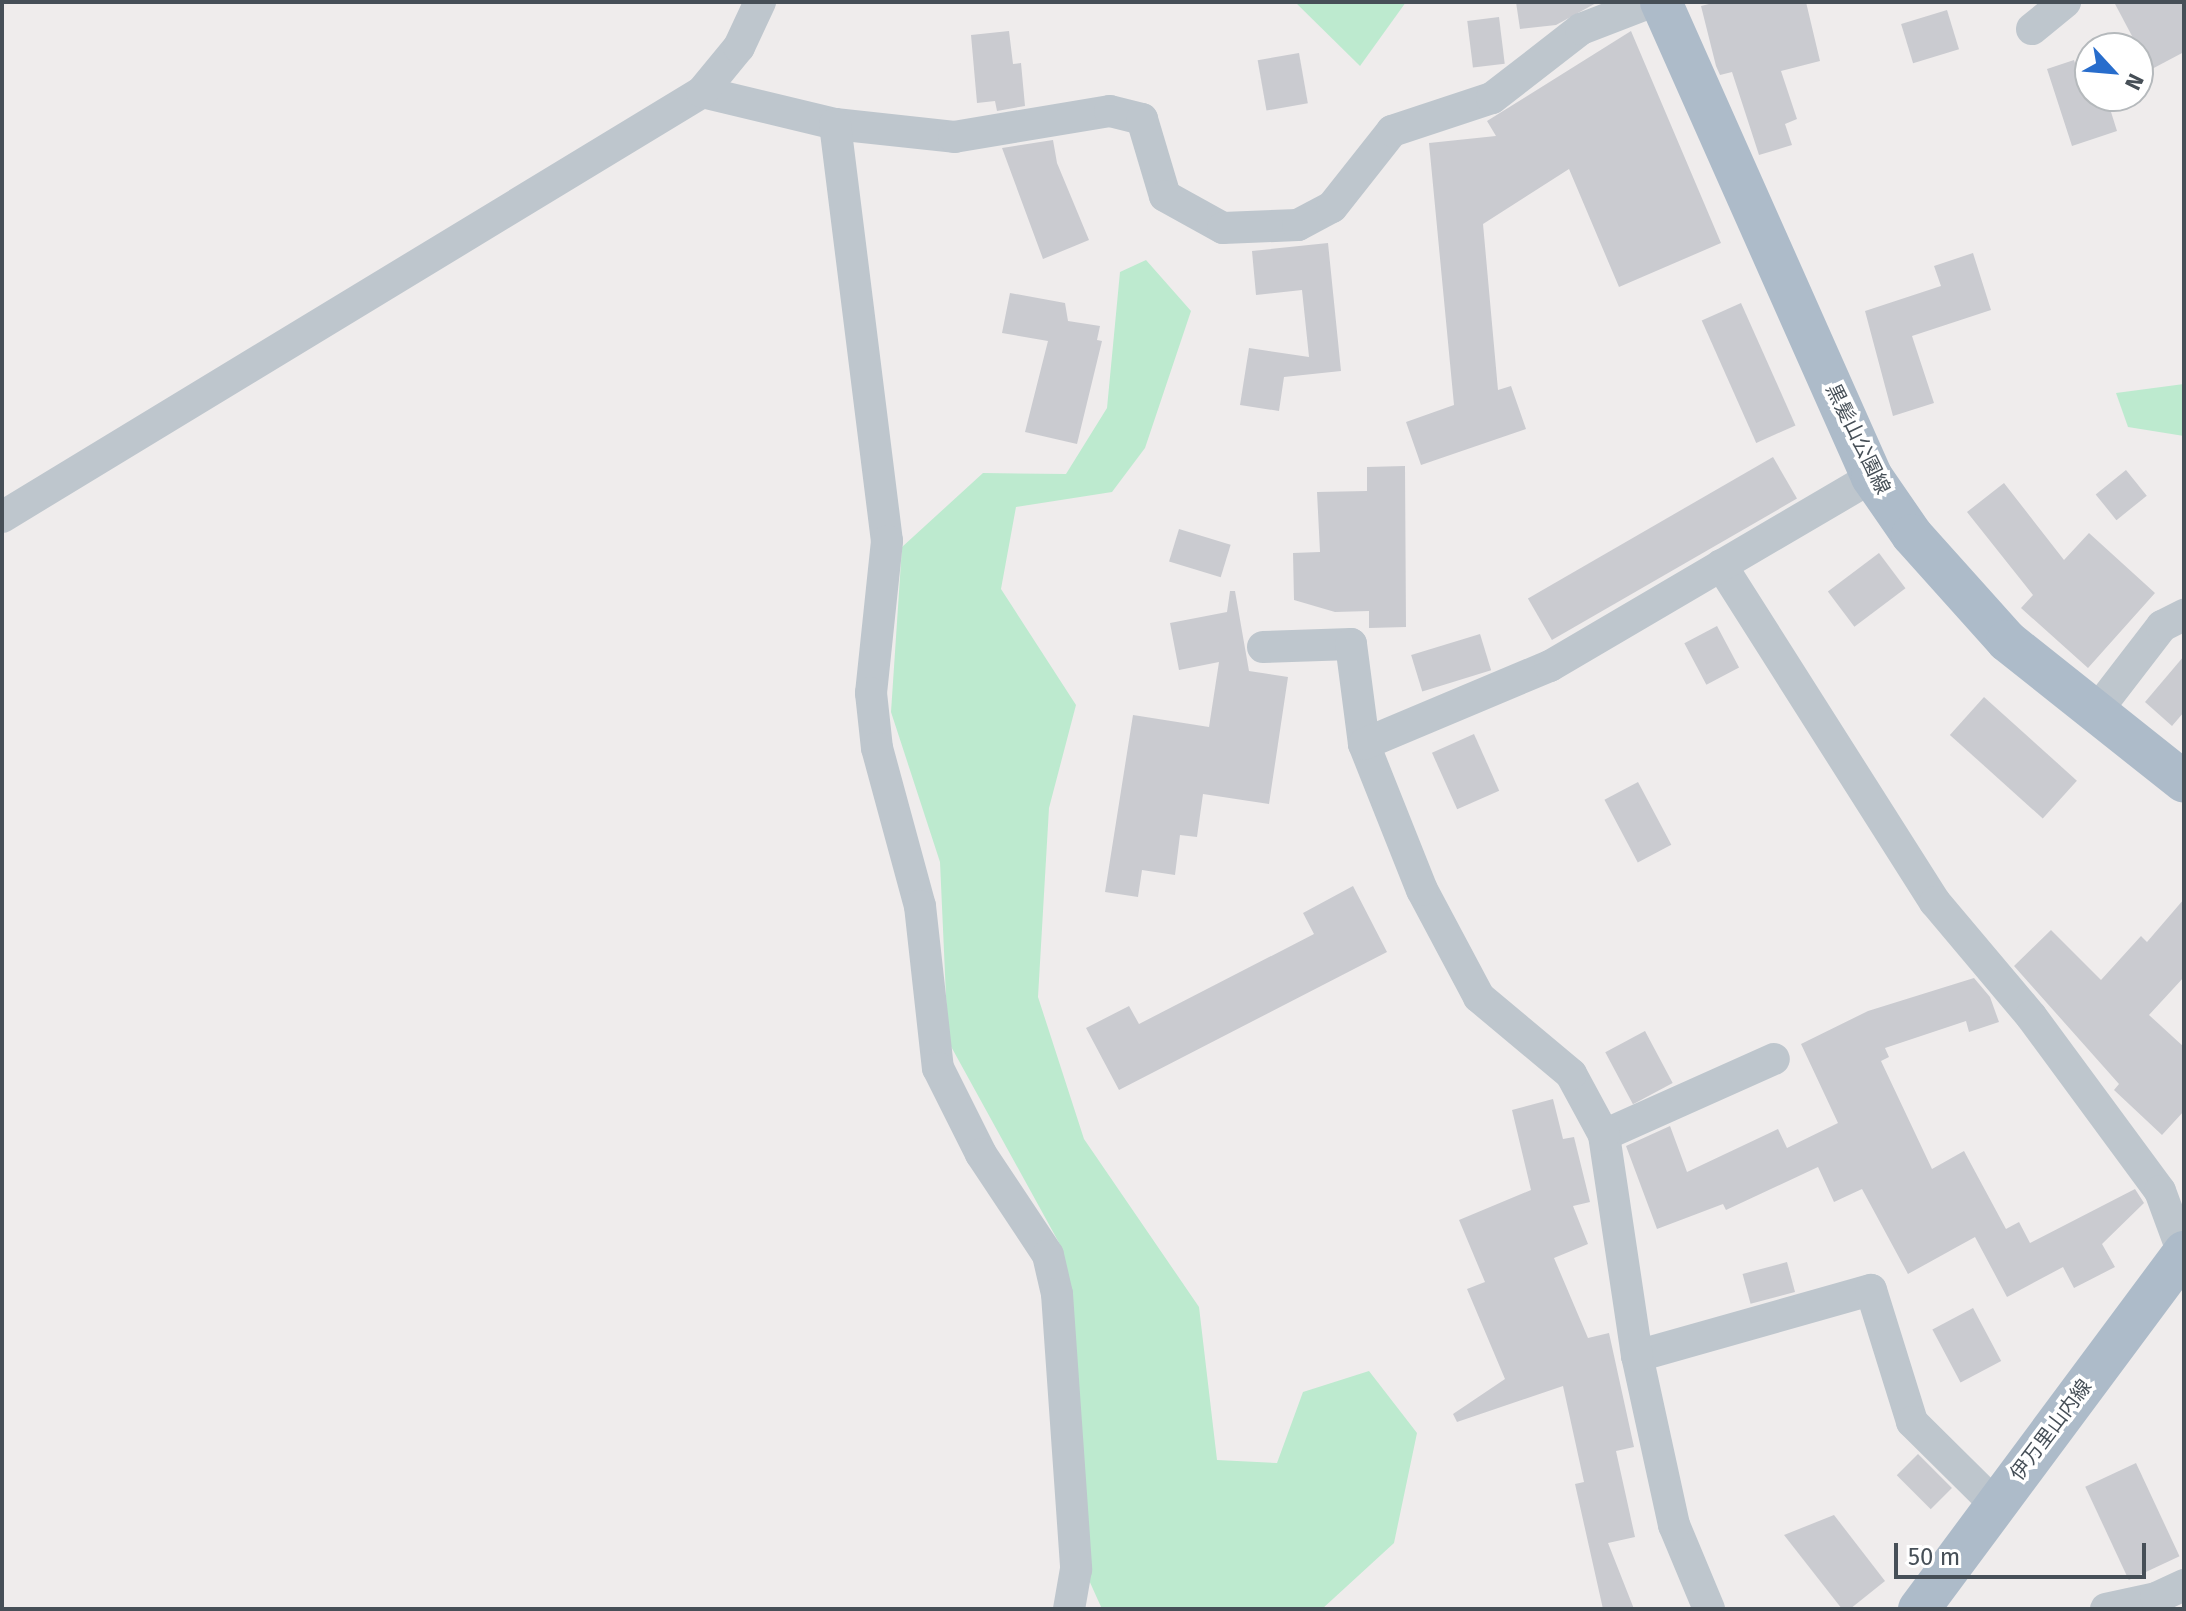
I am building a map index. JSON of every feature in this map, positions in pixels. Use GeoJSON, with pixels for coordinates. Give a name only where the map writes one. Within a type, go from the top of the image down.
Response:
{"type":"FeatureCollection","features":[{"type":"Feature","properties":{"kind":"main road","name":"黒髪山公園線"},"geometry":{"type":"LineString","coordinates":[[1661,2],[1872,477],[1912,535],[2007,641],[2184,782]]}},
{"type":"Feature","properties":{"kind":"main road","name":"伊万里山内線"},"geometry":{"type":"LineString","coordinates":[[1919,1609],[2183,1254]]}},
{"type":"Feature","properties":{"kind":"street"},"geometry":{"type":"LineString","coordinates":[[2,517],[702,92],[739,47],[760,2]]}},
{"type":"Feature","properties":{"kind":"street"},"geometry":{"type":"LineString","coordinates":[[702,92],[835,124],[954,137],[1110,111],[1142,119],[1165,196],[1223,228],[1298,225],[1332,207],[1392,131],[1492,98],[1581,29],[1651,2]]}},
{"type":"Feature","properties":{"kind":"street"},"geometry":{"type":"LineString","coordinates":[[2032,29],[2065,2]]}},
{"type":"Feature","properties":{"kind":"street"},"geometry":{"type":"LineString","coordinates":[[835,124],[887,541],[871,693],[877,748],[920,906],[938,1068],[981,1154],[1048,1255],[1051,1268],[1076,1569],[1069,1609]]}},
{"type":"Feature","properties":{"kind":"street"},"geometry":{"type":"LineString","coordinates":[[1364,744],[1550,666],[1872,477]]}},
{"type":"Feature","properties":{"kind":"street"},"geometry":{"type":"LineString","coordinates":[[1721,565],[1935,902],[2031,1016],[2160,1191],[2183,1254]]}},
{"type":"Feature","properties":{"kind":"street"},"geometry":{"type":"LineString","coordinates":[[2095,713],[2162,626],[2184,615]]}},
{"type":"Feature","properties":{"kind":"street"},"geometry":{"type":"LineString","coordinates":[[1263,647],[1351,644],[1364,744],[1422,890],[1479,997],[1571,1074],[1604,1135],[1637,1356],[1674,1525],[1706,1608]]}},
{"type":"Feature","properties":{"kind":"street"},"geometry":{"type":"LineString","coordinates":[[1604,1135],[1774,1059]]}},
{"type":"Feature","properties":{"kind":"street"},"geometry":{"type":"LineString","coordinates":[[1637,1356],[1871,1290],[1912,1422],[1996,1505]]}},
{"type":"Feature","properties":{"kind":"street"},"geometry":{"type":"LineString","coordinates":[[2106,1609],[2166,1597]]}},
{"type":"Feature","properties":{"kind":"green space"},"geometry":{"type":"Polygon","coordinates":[[[1295,2],[1406,2],[1360,66],[1295,2]]]}},
{"type":"Feature","properties":{"kind":"green space"},"geometry":{"type":"Polygon","coordinates":[[[1146,260],[1191,311],[1145,448],[1112,492],[1016,507],[1001,589],[1076,705],[1049,808],[1038,997],[1084,1139],[1199,1307],[1217,1460],[1277,1463],[1303,1392],[1369,1371],[1417,1433],[1394,1543],[1322,1609],[1102,1609],[1088,1578],[1063,1250],[948,1041],[940,862],[891,712],[902,547],[983,473],[1066,474],[1107,408],[1120,272],[1146,260]]]}},
{"type":"Feature","properties":{"kind":"green space"},"geometry":{"type":"Polygon","coordinates":[[[2184,384],[2184,436],[2128,427],[2116,393],[2184,384]]]}},
{"type":"Feature","properties":{"kind":"building"},"geometry":{"type":"Polygon","coordinates":[[[1516,2],[1598,2],[1556,25],[1520,29],[1516,2]]]}},
{"type":"Feature","properties":{"kind":"building"},"geometry":{"type":"Polygon","coordinates":[[[1717,2],[1806,2],[1820,61],[1781,71],[1797,119],[1785,124],[1792,145],[1759,155],[1732,72],[1720,75],[1716,66],[1701,6],[1717,2]]]}},
{"type":"Feature","properties":{"kind":"building"},"geometry":{"type":"Polygon","coordinates":[[[2114,2],[2184,2],[2184,52],[2154,68],[2154,32],[2130,32],[2114,2]]]}},
{"type":"Feature","properties":{"kind":"building"},"geometry":{"type":"Polygon","coordinates":[[[1947,10],[1959,49],[1913,63],[1901,24],[1947,10]]]}},
{"type":"Feature","properties":{"kind":"building"},"geometry":{"type":"Polygon","coordinates":[[[1499,17],[1505,64],[1473,68],[1467,21],[1499,17]]]}},
{"type":"Feature","properties":{"kind":"building"},"geometry":{"type":"Polygon","coordinates":[[[1009,31],[1013,64],[1021,63],[1025,106],[997,111],[995,101],[977,103],[971,35],[1009,31]]]}},
{"type":"Feature","properties":{"kind":"building"},"geometry":{"type":"Polygon","coordinates":[[[1631,31],[1721,243],[1619,287],[1569,169],[1483,224],[1498,390],[1511,386],[1526,429],[1421,465],[1406,422],[1454,405],[1429,143],[1496,136],[1487,121],[1631,31]]]}},
{"type":"Feature","properties":{"kind":"building"},"geometry":{"type":"Polygon","coordinates":[[[1299,53],[1308,103],[1266,111],[1258,60],[1299,53]]]}},
{"type":"Feature","properties":{"kind":"building"},"geometry":{"type":"Polygon","coordinates":[[[2074,60],[2074,112],[2111,112],[2117,131],[2072,146],[2047,69],[2074,60]]]}},
{"type":"Feature","properties":{"kind":"building"},"geometry":{"type":"Polygon","coordinates":[[[1053,140],[1057,163],[1089,240],[1043,259],[1002,148],[1053,140]]]}},
{"type":"Feature","properties":{"kind":"building"},"geometry":{"type":"Polygon","coordinates":[[[1328,243],[1341,371],[1284,377],[1279,411],[1240,405],[1249,348],[1309,357],[1302,290],[1256,295],[1252,251],[1328,243]]]}},
{"type":"Feature","properties":{"kind":"building"},"geometry":{"type":"Polygon","coordinates":[[[1973,253],[1991,310],[1912,336],[1934,403],[1893,416],[1865,311],[1941,286],[1934,266],[1973,253]]]}},
{"type":"Feature","properties":{"kind":"building"},"geometry":{"type":"Polygon","coordinates":[[[1010,293],[1065,303],[1068,321],[1100,326],[1097,340],[1102,341],[1077,444],[1025,432],[1048,341],[1002,333],[1010,293]]]}},
{"type":"Feature","properties":{"kind":"building"},"geometry":{"type":"Polygon","coordinates":[[[1741,303],[1796,425],[1756,443],[1702,320],[1741,303]]]}},
{"type":"Feature","properties":{"kind":"building"},"geometry":{"type":"Polygon","coordinates":[[[1773,457],[1797,499],[1552,640],[1528,598],[1773,457]]]}},
{"type":"Feature","properties":{"kind":"building"},"geometry":{"type":"Polygon","coordinates":[[[1405,466],[1406,627],[1369,628],[1369,611],[1335,612],[1294,600],[1293,553],[1320,552],[1317,492],[1367,491],[1367,467],[1405,466]]]}},
{"type":"Feature","properties":{"kind":"building"},"geometry":{"type":"Polygon","coordinates":[[[2126,470],[2147,496],[2116,520],[2096,495],[2126,470]]]}},
{"type":"Feature","properties":{"kind":"building"},"geometry":{"type":"Polygon","coordinates":[[[2004,483],[2064,560],[2089,533],[2155,593],[2088,668],[2021,608],[2033,595],[1967,512],[2004,483]]]}},
{"type":"Feature","properties":{"kind":"building"},"geometry":{"type":"Polygon","coordinates":[[[1179,529],[1231,545],[1221,577],[1169,562],[1179,529]]]}},
{"type":"Feature","properties":{"kind":"building"},"geometry":{"type":"Polygon","coordinates":[[[1879,553],[1905,588],[1854,627],[1828,592],[1879,553]]]}},
{"type":"Feature","properties":{"kind":"building"},"geometry":{"type":"Polygon","coordinates":[[[1230,591],[1235,591],[1249,671],[1288,677],[1269,804],[1203,794],[1197,837],[1180,835],[1175,875],[1142,870],[1138,897],[1105,892],[1133,715],[1209,727],[1219,662],[1179,670],[1170,623],[1227,612],[1230,591]]]}},
{"type":"Feature","properties":{"kind":"building"},"geometry":{"type":"Polygon","coordinates":[[[1717,626],[1739,667],[1706,685],[1684,643],[1717,626]]]}},
{"type":"Feature","properties":{"kind":"building"},"geometry":{"type":"Polygon","coordinates":[[[1480,634],[1491,670],[1422,691],[1411,655],[1480,634]]]}},
{"type":"Feature","properties":{"kind":"building"},"geometry":{"type":"Polygon","coordinates":[[[2184,656],[2184,712],[2172,726],[2145,702],[2184,656]]]}},
{"type":"Feature","properties":{"kind":"building"},"geometry":{"type":"Polygon","coordinates":[[[1984,697],[2077,781],[2043,819],[1950,735],[1984,697]]]}},
{"type":"Feature","properties":{"kind":"building"},"geometry":{"type":"Polygon","coordinates":[[[1474,734],[1499,791],[1457,809],[1432,753],[1474,734]]]}},
{"type":"Feature","properties":{"kind":"building"},"geometry":{"type":"Polygon","coordinates":[[[1638,782],[1671,845],[1638,863],[1604,800],[1638,782]]]}},
{"type":"Feature","properties":{"kind":"building"},"geometry":{"type":"Polygon","coordinates":[[[1353,886],[1387,952],[1119,1090],[1086,1028],[1129,1006],[1139,1024],[1314,934],[1303,913],[1353,886]]]}},
{"type":"Feature","properties":{"kind":"building"},"geometry":{"type":"Polygon","coordinates":[[[2184,899],[2184,977],[2149,1015],[2184,1047],[2184,1111],[2162,1135],[2114,1090],[2119,1084],[2014,966],[2051,930],[2101,980],[2141,936],[2147,942],[2184,899]]]}},
{"type":"Feature","properties":{"kind":"building"},"geometry":{"type":"Polygon","coordinates":[[[1974,978],[1990,997],[1999,1022],[1969,1032],[1966,1021],[1885,1048],[1889,1057],[1881,1061],[1932,1169],[1964,1151],[2006,1229],[2019,1222],[2030,1243],[2135,1189],[2144,1203],[2102,1244],[2115,1267],[2074,1288],[2063,1267],[2007,1297],[1975,1237],[1908,1274],[1862,1189],[1834,1202],[1818,1167],[1726,1210],[1723,1204],[1657,1229],[1626,1146],[1670,1126],[1687,1172],[1778,1129],[1787,1148],[1838,1123],[1801,1044],[1868,1011],[1974,978]]]}},
{"type":"Feature","properties":{"kind":"building"},"geometry":{"type":"Polygon","coordinates":[[[1645,1031],[1673,1083],[1633,1104],[1605,1052],[1645,1031]]]}},
{"type":"Feature","properties":{"kind":"building"},"geometry":{"type":"Polygon","coordinates":[[[1553,1099],[1563,1139],[1574,1137],[1590,1202],[1573,1206],[1588,1244],[1554,1258],[1588,1338],[1609,1333],[1634,1447],[1616,1451],[1635,1537],[1608,1543],[1634,1609],[1603,1609],[1575,1484],[1584,1482],[1563,1386],[1457,1422],[1453,1414],[1505,1379],[1467,1289],[1485,1282],[1459,1220],[1531,1190],[1512,1110],[1553,1099]]]}},
{"type":"Feature","properties":{"kind":"building"},"geometry":{"type":"Polygon","coordinates":[[[1787,1262],[1795,1292],[1751,1304],[1743,1274],[1787,1262]]]}},
{"type":"Feature","properties":{"kind":"building"},"geometry":{"type":"Polygon","coordinates":[[[1973,1308],[2001,1361],[1961,1383],[1932,1330],[1973,1308]]]}},
{"type":"Feature","properties":{"kind":"building"},"geometry":{"type":"Polygon","coordinates":[[[1918,1454],[1952,1488],[1931,1509],[1897,1475],[1918,1454]]]}},
{"type":"Feature","properties":{"kind":"building"},"geometry":{"type":"Polygon","coordinates":[[[2136,1463],[2180,1556],[2129,1580],[2085,1487],[2136,1463]]]}},
{"type":"Feature","properties":{"kind":"building"},"geometry":{"type":"Polygon","coordinates":[[[1834,1515],[1885,1581],[1850,1609],[1842,1609],[1784,1535],[1834,1515]]]}}]}
